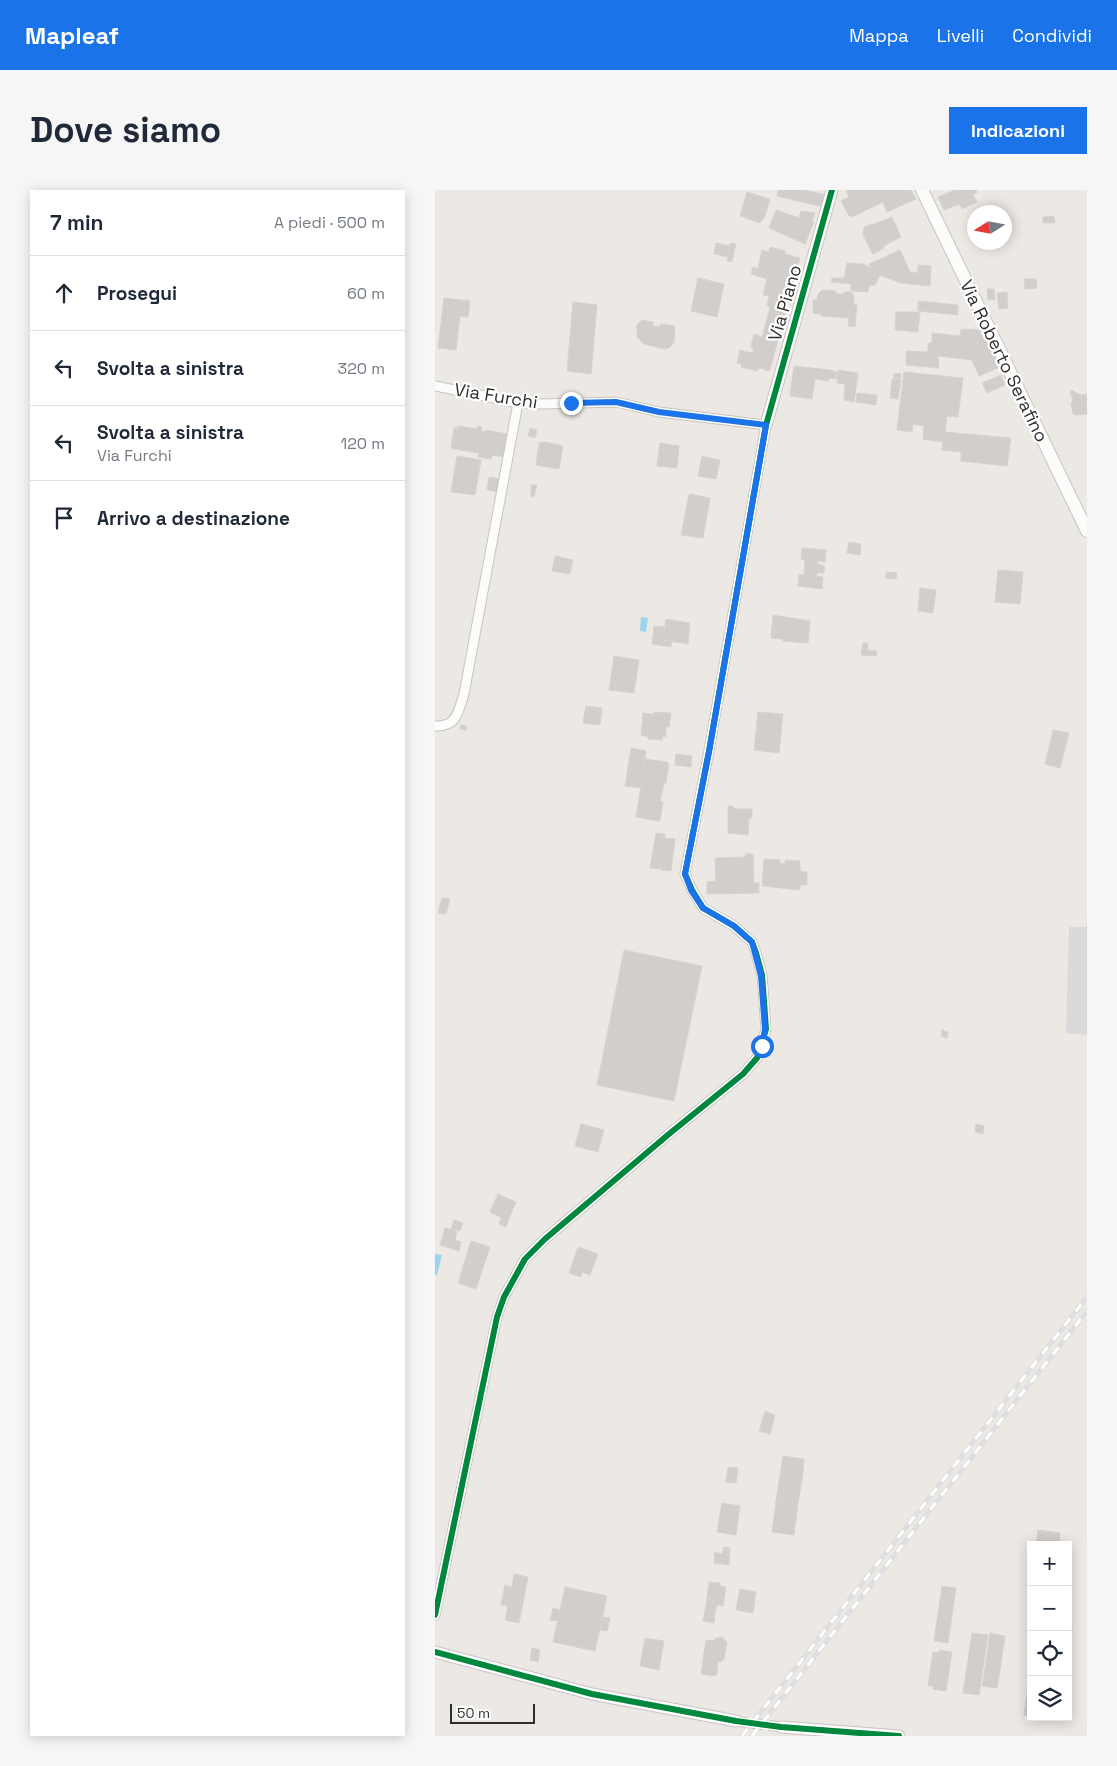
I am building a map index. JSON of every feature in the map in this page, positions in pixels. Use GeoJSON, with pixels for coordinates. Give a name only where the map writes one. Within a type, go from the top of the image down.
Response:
{"type":"FeatureCollection","features":[{"type":"Feature","properties":{"kind":"main road","name":"Via Roberto Serafino"},"geometry":{"type":"LineString","coordinates":[[921,190],[1087,531]]}},
{"type":"Feature","properties":{"kind":"street","name":"Via Piano"},"geometry":{"type":"LineString","coordinates":[[766,425],[832,190]]}},
{"type":"Feature","properties":{"kind":"street","name":"Via Furchi"},"geometry":{"type":"LineString","coordinates":[[435,386],[518,403],[616,402],[659,412],[766,425]]}},
{"type":"Feature","properties":{"kind":"street"},"geometry":{"type":"LineString","coordinates":[[435,726],[445,726],[453,722],[458,713],[463,694],[518,403]]}},
{"type":"Feature","properties":{"kind":"street"},"geometry":{"type":"LineString","coordinates":[[435,1615],[497,1317],[504,1297],[519,1269],[525,1259],[545,1239],[743,1074],[757,1058],[762,1046],[765,1029],[761,976],[752,942],[734,926],[703,908],[691,890],[685,874],[709,752],[766,425]]}},
{"type":"Feature","properties":{"kind":"street"},"geometry":{"type":"LineString","coordinates":[[435,1652],[592,1694],[736,1721]]}},
{"type":"Feature","properties":{"kind":"street"},"geometry":{"type":"LineString","coordinates":[[781,1727],[899,1736]]}},
{"type":"Feature","properties":{"kind":"shaded area"},"geometry":{"type":"Polygon","coordinates":[[[1087,919],[1087,1035],[1066,1033],[1069,927],[1086,927],[1087,919]]]}},
{"type":"Feature","properties":{"kind":"water"},"geometry":{"type":"Polygon","coordinates":[[[641,617],[648,618],[646,632],[640,631],[641,617]]]}},
{"type":"Feature","properties":{"kind":"water"},"geometry":{"type":"Polygon","coordinates":[[[435,1254],[442,1255],[437,1275],[435,1275],[435,1254]]]}},
{"type":"Feature","properties":{"kind":"building"},"geometry":{"type":"Polygon","coordinates":[[[778,190],[805,190],[826,195],[823,207],[777,196],[778,190]]]}},
{"type":"Feature","properties":{"kind":"building"},"geometry":{"type":"Polygon","coordinates":[[[846,190],[911,190],[916,199],[887,212],[883,202],[852,217],[849,216],[841,201],[849,197],[846,190]]]}},
{"type":"Feature","properties":{"kind":"building"},"geometry":{"type":"Polygon","coordinates":[[[955,190],[976,190],[977,193],[973,194],[977,202],[967,205],[962,209],[959,204],[944,210],[938,197],[955,190]]]}},
{"type":"Feature","properties":{"kind":"building"},"geometry":{"type":"Polygon","coordinates":[[[747,192],[770,199],[764,219],[760,223],[740,216],[747,192]]]}},
{"type":"Feature","properties":{"kind":"building"},"geometry":{"type":"Polygon","coordinates":[[[776,210],[799,218],[801,211],[815,213],[812,220],[814,222],[805,244],[769,228],[776,210]]]}},
{"type":"Feature","properties":{"kind":"building"},"geometry":{"type":"Polygon","coordinates":[[[1054,216],[1055,223],[1043,223],[1043,217],[1054,216]]]}},
{"type":"Feature","properties":{"kind":"building"},"geometry":{"type":"Polygon","coordinates":[[[892,217],[901,237],[883,246],[884,248],[873,254],[863,235],[864,227],[892,217]]]}},
{"type":"Feature","properties":{"kind":"building"},"geometry":{"type":"Polygon","coordinates":[[[716,243],[730,246],[728,257],[714,254],[716,243]]]}},
{"type":"Feature","properties":{"kind":"building"},"geometry":{"type":"Polygon","coordinates":[[[730,243],[736,244],[732,262],[727,261],[730,243]]]}},
{"type":"Feature","properties":{"kind":"building"},"geometry":{"type":"Polygon","coordinates":[[[770,247],[800,258],[770,370],[760,368],[757,371],[741,367],[741,364],[737,363],[740,350],[751,353],[754,351],[751,346],[754,334],[762,337],[770,307],[767,306],[769,296],[763,295],[767,279],[751,274],[753,267],[758,269],[762,250],[769,252],[770,247]]]}},
{"type":"Feature","properties":{"kind":"building"},"geometry":{"type":"Polygon","coordinates":[[[900,250],[910,272],[918,273],[918,265],[931,266],[930,286],[900,283],[880,275],[875,285],[869,286],[868,292],[851,291],[851,284],[831,282],[832,278],[844,278],[847,263],[863,264],[871,268],[869,264],[900,250]]]}},
{"type":"Feature","properties":{"kind":"building"},"geometry":{"type":"Polygon","coordinates":[[[698,278],[724,284],[717,317],[691,311],[698,278]]]}},
{"type":"Feature","properties":{"kind":"building"},"geometry":{"type":"Polygon","coordinates":[[[1024,279],[1036,279],[1037,288],[1025,289],[1024,279]]]}},
{"type":"Feature","properties":{"kind":"building"},"geometry":{"type":"Polygon","coordinates":[[[987,289],[994,289],[995,299],[988,300],[987,289]]]}},
{"type":"Feature","properties":{"kind":"building"},"geometry":{"type":"Polygon","coordinates":[[[822,290],[835,291],[837,294],[851,292],[854,295],[854,305],[857,305],[855,327],[848,326],[849,318],[821,316],[821,314],[813,313],[813,300],[817,300],[818,294],[822,290]]]}},
{"type":"Feature","properties":{"kind":"building"},"geometry":{"type":"Polygon","coordinates":[[[1007,292],[1008,308],[999,309],[997,293],[1007,292]]]}},
{"type":"Feature","properties":{"kind":"building"},"geometry":{"type":"Polygon","coordinates":[[[444,298],[470,301],[468,317],[460,316],[456,350],[438,348],[444,298]]]}},
{"type":"Feature","properties":{"kind":"building"},"geometry":{"type":"Polygon","coordinates":[[[918,301],[958,305],[958,315],[918,311],[918,301]]]}},
{"type":"Feature","properties":{"kind":"building"},"geometry":{"type":"Polygon","coordinates":[[[573,302],[597,305],[591,374],[567,371],[573,302]]]}},
{"type":"Feature","properties":{"kind":"building"},"geometry":{"type":"Polygon","coordinates":[[[896,312],[920,312],[918,332],[895,330],[896,312]]]}},
{"type":"Feature","properties":{"kind":"building"},"geometry":{"type":"Polygon","coordinates":[[[642,320],[653,322],[653,326],[660,327],[660,324],[675,326],[674,342],[669,348],[664,349],[644,344],[637,337],[637,325],[642,320]]]}},
{"type":"Feature","properties":{"kind":"building"},"geometry":{"type":"Polygon","coordinates":[[[961,329],[981,330],[1000,367],[979,376],[972,360],[938,356],[939,368],[906,365],[906,351],[928,352],[928,344],[932,342],[932,333],[960,336],[961,329]]]}},
{"type":"Feature","properties":{"kind":"building"},"geometry":{"type":"Polygon","coordinates":[[[794,366],[837,372],[836,379],[829,378],[829,381],[815,379],[812,399],[790,396],[794,366]]]}},
{"type":"Feature","properties":{"kind":"building"},"geometry":{"type":"Polygon","coordinates":[[[838,370],[858,373],[854,402],[844,400],[845,384],[837,383],[838,370]]]}},
{"type":"Feature","properties":{"kind":"building"},"geometry":{"type":"Polygon","coordinates":[[[904,372],[963,378],[958,417],[947,416],[945,432],[1011,438],[1007,466],[961,461],[961,452],[942,450],[943,442],[923,439],[924,426],[913,424],[912,432],[897,430],[904,372]]]}},
{"type":"Feature","properties":{"kind":"building"},"geometry":{"type":"Polygon","coordinates":[[[894,373],[901,374],[901,379],[894,378],[894,373]]]}},
{"type":"Feature","properties":{"kind":"building"},"geometry":{"type":"Polygon","coordinates":[[[1001,375],[1005,385],[987,393],[982,383],[1001,375]]]}},
{"type":"Feature","properties":{"kind":"building"},"geometry":{"type":"Polygon","coordinates":[[[892,379],[901,380],[898,399],[890,398],[892,379]]]}},
{"type":"Feature","properties":{"kind":"building"},"geometry":{"type":"Polygon","coordinates":[[[1072,390],[1080,395],[1087,394],[1087,414],[1073,414],[1071,404],[1073,400],[1070,392],[1072,390]]]}},
{"type":"Feature","properties":{"kind":"building"},"geometry":{"type":"Polygon","coordinates":[[[857,393],[877,395],[876,405],[856,402],[857,393]]]}},
{"type":"Feature","properties":{"kind":"building"},"geometry":{"type":"Polygon","coordinates":[[[458,426],[477,429],[478,426],[482,427],[481,431],[485,432],[486,430],[508,434],[504,457],[492,455],[491,459],[478,457],[479,453],[454,449],[458,426]]]}},
{"type":"Feature","properties":{"kind":"building"},"geometry":{"type":"Polygon","coordinates":[[[454,428],[458,428],[454,449],[451,448],[454,428]]]}},
{"type":"Feature","properties":{"kind":"building"},"geometry":{"type":"Polygon","coordinates":[[[530,428],[537,430],[535,438],[528,436],[530,428]]]}},
{"type":"Feature","properties":{"kind":"building"},"geometry":{"type":"Polygon","coordinates":[[[545,442],[563,446],[559,469],[536,465],[539,443],[545,442]]]}},
{"type":"Feature","properties":{"kind":"building"},"geometry":{"type":"Polygon","coordinates":[[[660,443],[679,446],[677,468],[657,466],[660,443]]]}},
{"type":"Feature","properties":{"kind":"building"},"geometry":{"type":"Polygon","coordinates":[[[457,456],[481,460],[475,495],[451,492],[457,456]]]}},
{"type":"Feature","properties":{"kind":"building"},"geometry":{"type":"Polygon","coordinates":[[[702,456],[720,460],[716,479],[698,476],[702,456]]]}},
{"type":"Feature","properties":{"kind":"building"},"geometry":{"type":"Polygon","coordinates":[[[489,477],[499,479],[497,492],[487,490],[489,477]]]}},
{"type":"Feature","properties":{"kind":"building"},"geometry":{"type":"Polygon","coordinates":[[[531,485],[537,485],[534,497],[531,496],[531,485]]]}},
{"type":"Feature","properties":{"kind":"building"},"geometry":{"type":"Polygon","coordinates":[[[689,494],[710,498],[703,538],[681,535],[689,494]]]}},
{"type":"Feature","properties":{"kind":"building"},"geometry":{"type":"Polygon","coordinates":[[[849,542],[861,544],[860,555],[847,553],[849,542]]]}},
{"type":"Feature","properties":{"kind":"building"},"geometry":{"type":"Polygon","coordinates":[[[802,548],[826,550],[825,562],[818,561],[817,564],[824,566],[825,569],[823,573],[817,573],[816,576],[823,577],[822,589],[798,586],[799,574],[804,575],[805,560],[801,559],[802,548]]]}},
{"type":"Feature","properties":{"kind":"building"},"geometry":{"type":"Polygon","coordinates":[[[555,556],[573,560],[570,574],[552,571],[555,556]]]}},
{"type":"Feature","properties":{"kind":"building"},"geometry":{"type":"Polygon","coordinates":[[[998,570],[1023,572],[1020,604],[995,602],[998,570]]]}},
{"type":"Feature","properties":{"kind":"building"},"geometry":{"type":"Polygon","coordinates":[[[886,572],[897,573],[896,579],[886,578],[886,572]]]}},
{"type":"Feature","properties":{"kind":"building"},"geometry":{"type":"Polygon","coordinates":[[[920,588],[936,590],[933,613],[918,611],[920,588]]]}},
{"type":"Feature","properties":{"kind":"building"},"geometry":{"type":"Polygon","coordinates":[[[773,615],[810,621],[808,643],[771,638],[773,615]]]}},
{"type":"Feature","properties":{"kind":"building"},"geometry":{"type":"Polygon","coordinates":[[[666,619],[690,623],[688,644],[663,640],[666,619]]]}},
{"type":"Feature","properties":{"kind":"building"},"geometry":{"type":"Polygon","coordinates":[[[654,626],[665,627],[663,640],[672,642],[671,647],[652,644],[654,626]]]}},
{"type":"Feature","properties":{"kind":"building"},"geometry":{"type":"Polygon","coordinates":[[[863,643],[868,643],[867,650],[877,651],[876,656],[861,655],[863,643]]]}},
{"type":"Feature","properties":{"kind":"building"},"geometry":{"type":"Polygon","coordinates":[[[614,656],[639,660],[634,693],[609,690],[614,656]]]}},
{"type":"Feature","properties":{"kind":"building"},"geometry":{"type":"Polygon","coordinates":[[[586,706],[602,708],[600,725],[583,723],[586,706]]]}},
{"type":"Feature","properties":{"kind":"building"},"geometry":{"type":"Polygon","coordinates":[[[654,712],[671,713],[669,727],[666,727],[666,737],[663,736],[662,740],[648,739],[648,737],[641,735],[643,713],[654,714],[654,712]]]}},
{"type":"Feature","properties":{"kind":"building"},"geometry":{"type":"Polygon","coordinates":[[[758,712],[783,714],[779,753],[754,750],[758,712]]]}},
{"type":"Feature","properties":{"kind":"building"},"geometry":{"type":"Polygon","coordinates":[[[461,725],[466,726],[466,730],[460,729],[461,725]]]}},
{"type":"Feature","properties":{"kind":"building"},"geometry":{"type":"Polygon","coordinates":[[[1053,730],[1069,733],[1060,768],[1045,764],[1053,730]]]}},
{"type":"Feature","properties":{"kind":"building"},"geometry":{"type":"Polygon","coordinates":[[[631,748],[646,751],[641,788],[625,786],[631,748]]]}},
{"type":"Feature","properties":{"kind":"building"},"geometry":{"type":"Polygon","coordinates":[[[676,754],[692,756],[691,767],[675,765],[676,754]]]}},
{"type":"Feature","properties":{"kind":"building"},"geometry":{"type":"Polygon","coordinates":[[[645,759],[667,762],[669,764],[666,783],[664,783],[660,801],[663,802],[660,820],[658,821],[636,817],[645,759]]]}},
{"type":"Feature","properties":{"kind":"building"},"geometry":{"type":"Polygon","coordinates":[[[728,806],[733,806],[735,809],[752,809],[748,835],[728,833],[728,806]]]}},
{"type":"Feature","properties":{"kind":"building"},"geometry":{"type":"Polygon","coordinates":[[[656,833],[665,834],[661,869],[650,868],[656,833]]]}},
{"type":"Feature","properties":{"kind":"building"},"geometry":{"type":"Polygon","coordinates":[[[664,838],[675,839],[671,871],[661,870],[664,838]]]}},
{"type":"Feature","properties":{"kind":"building"},"geometry":{"type":"Polygon","coordinates":[[[745,854],[753,854],[754,883],[759,883],[759,893],[707,894],[707,882],[716,881],[715,858],[746,857],[745,854]]]}},
{"type":"Feature","properties":{"kind":"building"},"geometry":{"type":"Polygon","coordinates":[[[764,859],[780,860],[780,863],[785,864],[785,860],[800,861],[800,871],[807,872],[807,885],[800,885],[800,890],[762,886],[764,859]]]}},
{"type":"Feature","properties":{"kind":"building"},"geometry":{"type":"Polygon","coordinates":[[[442,898],[450,899],[446,914],[438,913],[442,898]]]}},
{"type":"Feature","properties":{"kind":"building"},"geometry":{"type":"Polygon","coordinates":[[[624,950],[702,966],[674,1101],[597,1085],[624,950]]]}},
{"type":"Feature","properties":{"kind":"building"},"geometry":{"type":"Polygon","coordinates":[[[942,1030],[948,1032],[947,1038],[941,1036],[942,1030]]]}},
{"type":"Feature","properties":{"kind":"building"},"geometry":{"type":"Polygon","coordinates":[[[581,1124],[604,1130],[598,1152],[575,1146],[581,1124]]]}},
{"type":"Feature","properties":{"kind":"building"},"geometry":{"type":"Polygon","coordinates":[[[976,1124],[984,1126],[983,1134],[975,1132],[976,1124]]]}},
{"type":"Feature","properties":{"kind":"building"},"geometry":{"type":"Polygon","coordinates":[[[498,1194],[516,1202],[508,1221],[490,1212],[498,1194]]]}},
{"type":"Feature","properties":{"kind":"building"},"geometry":{"type":"Polygon","coordinates":[[[501,1218],[508,1221],[506,1227],[499,1224],[501,1218]]]}},
{"type":"Feature","properties":{"kind":"building"},"geometry":{"type":"Polygon","coordinates":[[[454,1220],[463,1223],[460,1231],[451,1229],[454,1220]]]}},
{"type":"Feature","properties":{"kind":"building"},"geometry":{"type":"Polygon","coordinates":[[[445,1228],[457,1231],[455,1240],[461,1242],[459,1251],[440,1245],[445,1228]]]}},
{"type":"Feature","properties":{"kind":"building"},"geometry":{"type":"Polygon","coordinates":[[[471,1241],[490,1247],[476,1289],[458,1283],[471,1241]]]}},
{"type":"Feature","properties":{"kind":"building"},"geometry":{"type":"Polygon","coordinates":[[[578,1247],[598,1254],[590,1275],[582,1272],[581,1277],[569,1273],[578,1247]]]}},
{"type":"Feature","properties":{"kind":"building"},"geometry":{"type":"Polygon","coordinates":[[[765,1411],[775,1415],[770,1434],[759,1431],[765,1411]]]}},
{"type":"Feature","properties":{"kind":"building"},"geometry":{"type":"Polygon","coordinates":[[[783,1456],[804,1459],[803,1472],[781,1469],[783,1456]]]}},
{"type":"Feature","properties":{"kind":"building"},"geometry":{"type":"Polygon","coordinates":[[[728,1467],[738,1468],[736,1483],[726,1482],[728,1467]]]}},
{"type":"Feature","properties":{"kind":"building"},"geometry":{"type":"Polygon","coordinates":[[[781,1469],[803,1472],[798,1504],[776,1501],[781,1469]]]}},
{"type":"Feature","properties":{"kind":"building"},"geometry":{"type":"Polygon","coordinates":[[[776,1501],[798,1504],[794,1535],[772,1532],[776,1501]]]}},
{"type":"Feature","properties":{"kind":"building"},"geometry":{"type":"Polygon","coordinates":[[[722,1503],[740,1506],[736,1535],[717,1532],[722,1503]]]}},
{"type":"Feature","properties":{"kind":"building"},"geometry":{"type":"Polygon","coordinates":[[[1038,1530],[1060,1533],[1059,1541],[1037,1541],[1038,1530]]]}},
{"type":"Feature","properties":{"kind":"building"},"geometry":{"type":"Polygon","coordinates":[[[724,1547],[730,1548],[729,1565],[714,1563],[715,1552],[722,1554],[724,1547]]]}},
{"type":"Feature","properties":{"kind":"building"},"geometry":{"type":"Polygon","coordinates":[[[514,1574],[528,1577],[519,1623],[505,1620],[508,1606],[501,1605],[505,1585],[512,1587],[514,1574]]]}},
{"type":"Feature","properties":{"kind":"building"},"geometry":{"type":"Polygon","coordinates":[[[709,1582],[720,1583],[720,1586],[726,1587],[723,1606],[712,1604],[713,1599],[707,1598],[709,1582]]]}},
{"type":"Feature","properties":{"kind":"building"},"geometry":{"type":"Polygon","coordinates":[[[942,1586],[956,1588],[948,1643],[934,1641],[942,1586]]]}},
{"type":"Feature","properties":{"kind":"building"},"geometry":{"type":"Polygon","coordinates":[[[565,1587],[607,1596],[595,1651],[553,1642],[565,1587]]]}},
{"type":"Feature","properties":{"kind":"building"},"geometry":{"type":"Polygon","coordinates":[[[740,1589],[756,1592],[753,1613],[736,1610],[740,1589]]]}},
{"type":"Feature","properties":{"kind":"building"},"geometry":{"type":"Polygon","coordinates":[[[707,1598],[713,1599],[712,1604],[717,1605],[715,1613],[705,1611],[707,1598]]]}},
{"type":"Feature","properties":{"kind":"building"},"geometry":{"type":"Polygon","coordinates":[[[553,1608],[560,1610],[558,1621],[550,1620],[553,1608]]]}},
{"type":"Feature","properties":{"kind":"building"},"geometry":{"type":"Polygon","coordinates":[[[705,1611],[715,1613],[714,1623],[703,1621],[705,1611]]]}},
{"type":"Feature","properties":{"kind":"building"},"geometry":{"type":"Polygon","coordinates":[[[603,1617],[610,1618],[607,1631],[600,1630],[603,1617]]]}},
{"type":"Feature","properties":{"kind":"building"},"geometry":{"type":"Polygon","coordinates":[[[972,1633],[988,1635],[979,1695],[963,1693],[972,1633]]]}},
{"type":"Feature","properties":{"kind":"building"},"geometry":{"type":"Polygon","coordinates":[[[990,1633],[1005,1636],[999,1676],[984,1674],[990,1633]]]}},
{"type":"Feature","properties":{"kind":"building"},"geometry":{"type":"Polygon","coordinates":[[[720,1637],[727,1642],[724,1659],[721,1662],[718,1661],[717,1674],[715,1676],[701,1674],[706,1640],[714,1641],[714,1639],[720,1637]]]}},
{"type":"Feature","properties":{"kind":"building"},"geometry":{"type":"Polygon","coordinates":[[[645,1638],[664,1641],[659,1670],[640,1666],[645,1638]]]}},
{"type":"Feature","properties":{"kind":"building"},"geometry":{"type":"Polygon","coordinates":[[[532,1648],[540,1650],[538,1662],[530,1660],[532,1648]]]}},
{"type":"Feature","properties":{"kind":"building"},"geometry":{"type":"Polygon","coordinates":[[[939,1650],[952,1652],[946,1691],[933,1689],[933,1686],[928,1686],[933,1652],[939,1653],[939,1650]]]}},
{"type":"Feature","properties":{"kind":"building"},"geometry":{"type":"Polygon","coordinates":[[[984,1674],[999,1676],[997,1688],[982,1686],[984,1674]]]}},
{"type":"Feature","properties":{"kind":"building"},"geometry":{"type":"Polygon","coordinates":[[[1027,1693],[1027,1715],[1024,1715],[1027,1693]]]}},
{"type":"Feature","properties":{"kind":"tunnel"},"geometry":{"type":"LineString","coordinates":[[736,1721],[781,1727]]}},
{"type":"Feature","properties":{"kind":"railway"},"geometry":{"type":"LineString","coordinates":[[742,1736],[1087,1297]]}},
{"type":"Feature","properties":{"kind":"railway"},"geometry":{"type":"LineString","coordinates":[[752,1736],[1087,1311]]}},
{"type":"Feature","properties":{"kind":"cycle path"},"geometry":{"type":"LineString","coordinates":[[435,1615],[497,1317],[504,1297],[525,1259],[545,1239],[743,1074],[757,1058],[766,1029],[762,975],[752,942],[734,926],[703,908],[685,874],[709,751],[766,425],[832,190]]}},
{"type":"Feature","properties":{"kind":"cycle path"},"geometry":{"type":"LineString","coordinates":[[435,1652],[592,1694],[736,1721],[781,1727],[899,1736]]}},
{"type":"Feature","properties":{"kind":"route"},"geometry":{"type":"LineString","coordinates":[[571,403],[616,402],[659,412],[766,425],[709,752],[685,874],[691,890],[703,908],[734,926],[752,942],[761,976],[765,1029],[762,1046]]}}]}
